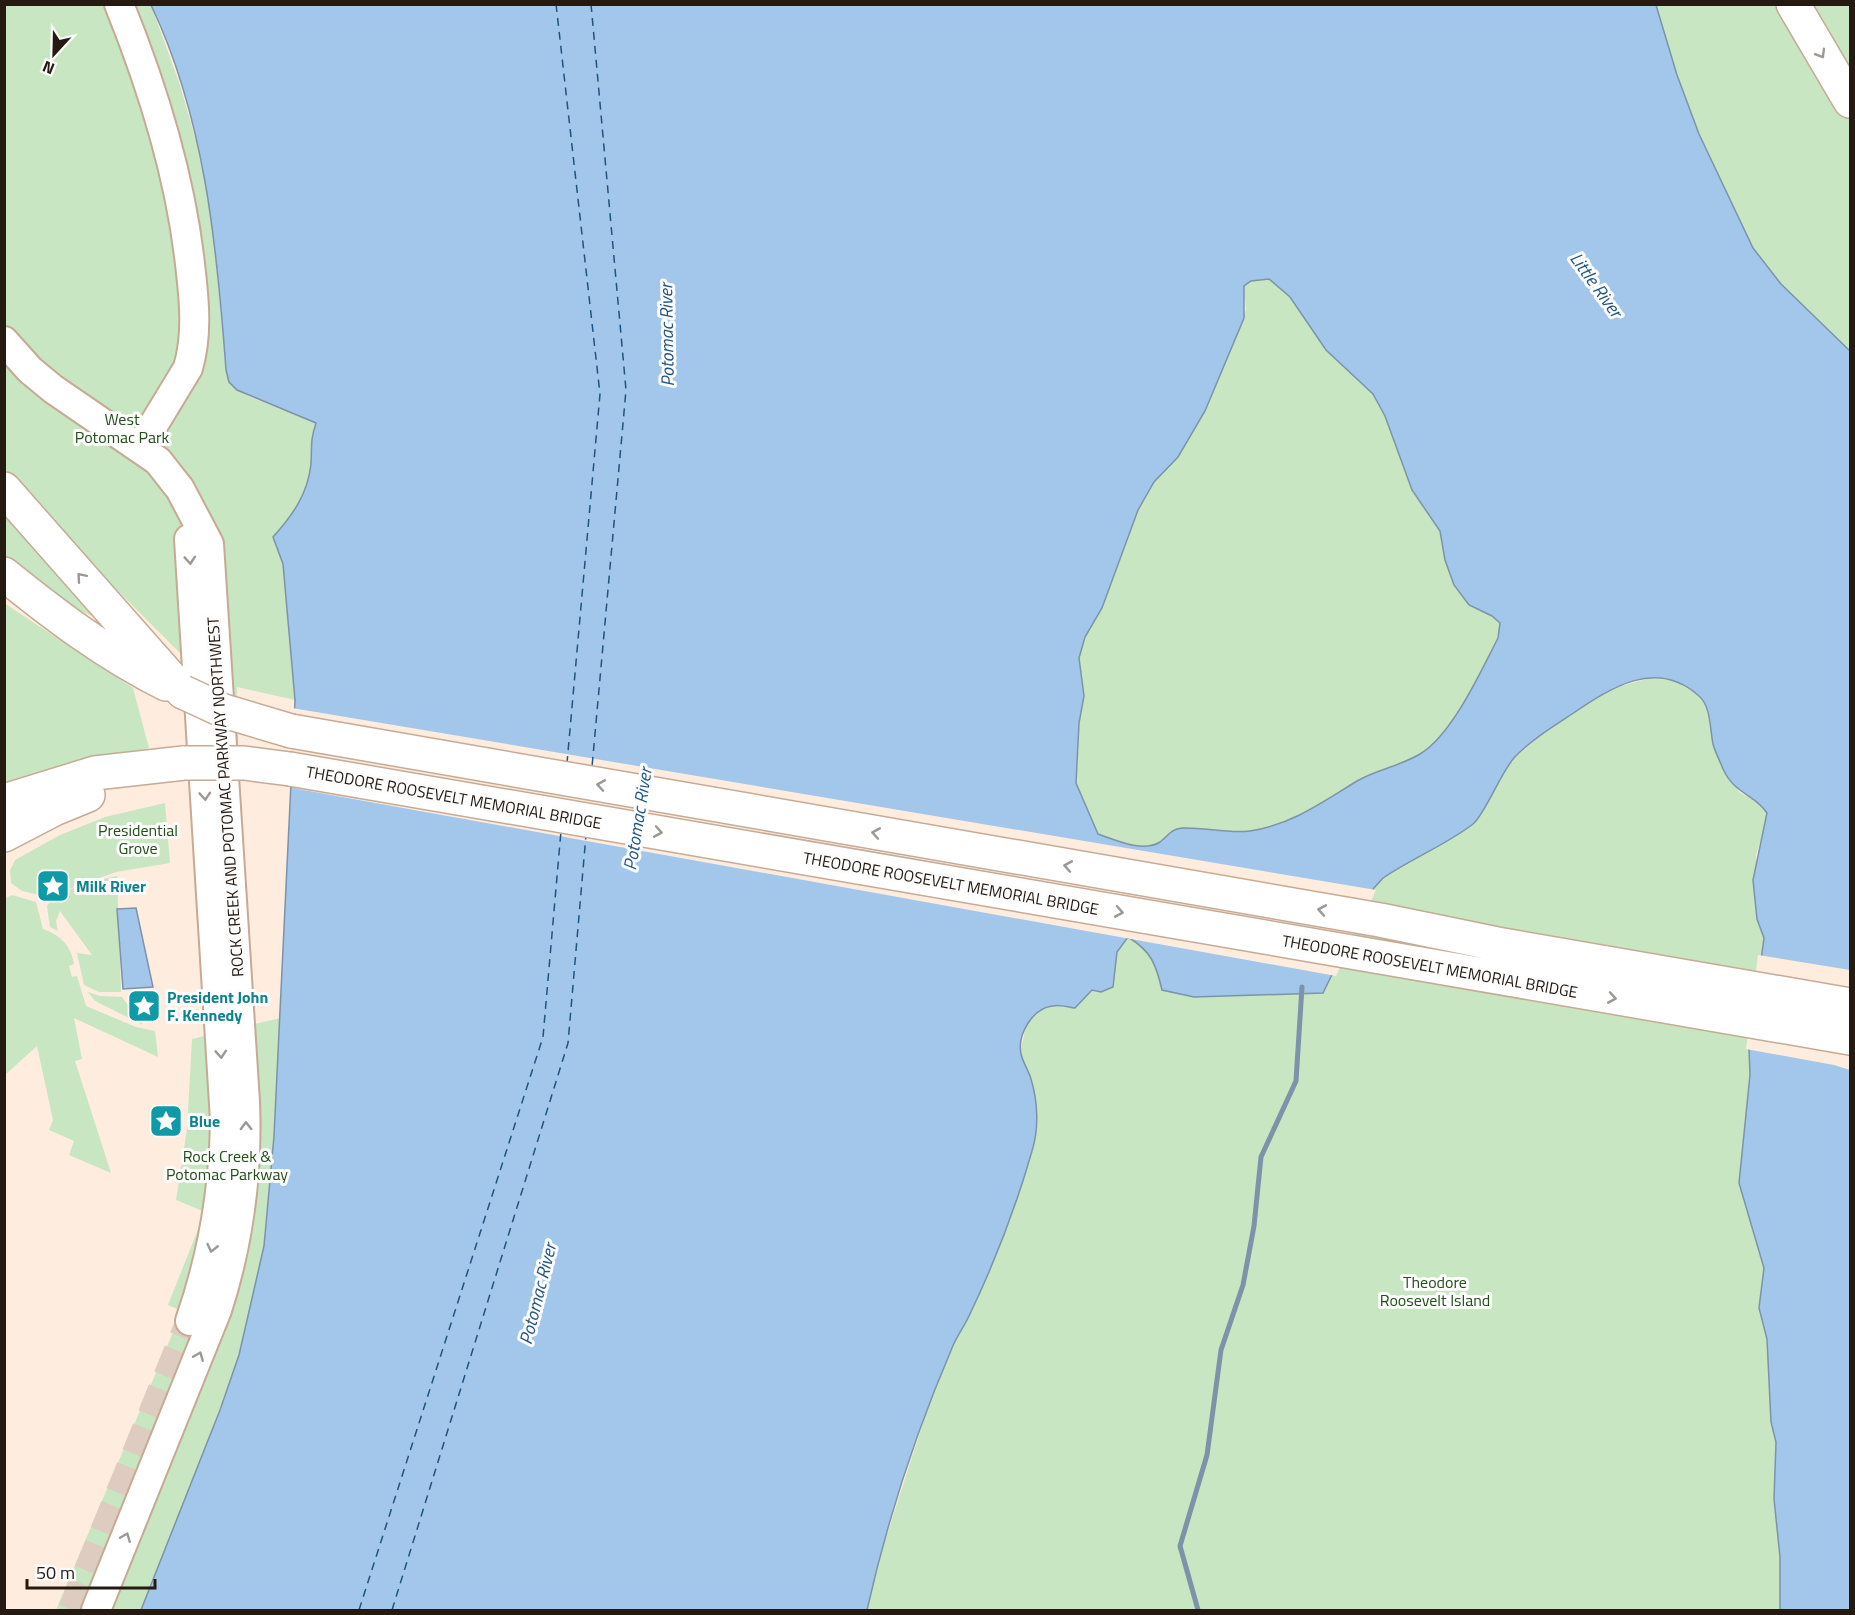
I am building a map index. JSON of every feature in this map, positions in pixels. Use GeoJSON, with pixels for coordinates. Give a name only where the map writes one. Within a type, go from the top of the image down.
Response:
{"type":"FeatureCollection","features":[{"type":"Feature","properties":{"kind":"highway"},"geometry":{"type":"LineString","coordinates":[[1793,4],[1851,101]]}},
{"type":"Feature","properties":{"kind":"highway"},"geometry":{"type":"LineString","coordinates":[[4,489],[183,692]]}},
{"type":"Feature","properties":{"kind":"highway"},"geometry":{"type":"LineString","coordinates":[[4,574],[59,619]]}},
{"type":"Feature","properties":{"kind":"highway"},"geometry":{"type":"LineString","coordinates":[[4,590],[59,619]]}},
{"type":"Feature","properties":{"kind":"highway","name":"THEODORE ROOSEVELT MEMORIAL BRIDGE"},"geometry":{"type":"LineString","coordinates":[[59,619],[112,655],[183,692],[259,723],[311,735],[1380,920],[1497,944],[1851,1005]]}},
{"type":"Feature","properties":{"kind":"highway","name":"THEODORE ROOSEVELT MEMORIAL BRIDGE"},"geometry":{"type":"LineString","coordinates":[[4,801],[95,772],[172,765],[244,763],[290,769],[1851,1038]]}},
{"type":"Feature","properties":{"kind":"highway"},"geometry":{"type":"LineString","coordinates":[[4,842],[18,827],[77,799],[172,765]]}},
{"type":"Feature","properties":{"kind":"highway","name":"THEODORE ROOSEVELT MEMORIAL BRIDGE"},"geometry":{"type":"LineString","coordinates":[[1380,920],[1499,932],[1647,951],[1851,984]]}},
{"type":"Feature","properties":{"kind":"highway","name":"THEODORE ROOSEVELT MEMORIAL BRIDGE"},"geometry":{"type":"LineString","coordinates":[[1741,1020],[1851,1050]]}},
{"type":"Feature","properties":{"kind":"main road"},"geometry":{"type":"LineString","coordinates":[[119,4],[149,81],[172,161],[188,240],[194,309],[192,354],[188,368],[140,447]]}},
{"type":"Feature","properties":{"kind":"main road","name":"ROCK CREEK AND POTOMAC PARKWAY NORTHWEST"},"geometry":{"type":"LineString","coordinates":[[4,341],[30,370],[53,389],[140,447],[166,470],[209,544],[245,1102],[244,1183],[231,1262],[217,1310],[96,1611]]}},
{"type":"Feature","properties":{"kind":"main road","name":"ROCK CREEK AND POTOMAC PARKWAY NORTHWEST"},"geometry":{"type":"LineString","coordinates":[[186,501],[225,1120],[224,1173],[216,1228],[190,1321]]}},
{"type":"Feature","properties":{"kind":"green space","name":"West Potomac Park"},"geometry":{"type":"Polygon","coordinates":[[[5,5],[151,5],[180,85],[199,151],[212,218],[226,370],[248,396],[316,423],[312,439],[311,464],[303,495],[293,513],[273,537],[283,564],[295,700],[237,687],[240,810],[185,658],[30,503],[5,475],[5,5]]]}},
{"type":"Feature","properties":{"kind":"green space"},"geometry":{"type":"Polygon","coordinates":[[[1656,5],[1850,5],[1850,351],[1781,284],[1753,248],[1699,134],[1677,75],[1656,5]]]}},
{"type":"Feature","properties":{"kind":"green space"},"geometry":{"type":"Polygon","coordinates":[[[1269,279],[1290,297],[1326,350],[1373,394],[1385,416],[1412,490],[1440,531],[1445,560],[1469,605],[1492,616],[1500,623],[1498,638],[1454,718],[1432,745],[1420,754],[1364,777],[1306,812],[1279,824],[1242,832],[1182,828],[1172,831],[1153,845],[1137,846],[1120,842],[1098,834],[1076,782],[1079,723],[1084,696],[1079,658],[1085,637],[1102,608],[1138,510],[1154,482],[1178,457],[1246,310],[1244,286],[1251,281],[1269,279]]]}},
{"type":"Feature","properties":{"kind":"green space"},"geometry":{"type":"Polygon","coordinates":[[[4,498],[121,629],[72,607],[5,556],[4,498]]]}},
{"type":"Feature","properties":{"kind":"green space"},"geometry":{"type":"Polygon","coordinates":[[[4,603],[133,688],[149,748],[5,788],[4,603]]]}},
{"type":"Feature","properties":{"kind":"green space","name":"Theodore Roosevelt Island"},"geometry":{"type":"Polygon","coordinates":[[[1650,678],[1675,681],[1701,697],[1706,706],[1714,746],[1739,792],[1761,804],[1767,813],[1767,821],[1756,855],[1757,919],[1764,938],[1764,949],[1749,1048],[1750,1075],[1739,1183],[1764,1268],[1759,1308],[1767,1339],[1771,1422],[1776,1442],[1774,1499],[1780,1557],[1780,1610],[867,1610],[880,1556],[926,1414],[953,1345],[991,1267],[1033,1150],[1031,1079],[1020,1053],[1026,1026],[1030,1019],[1046,1007],[1053,1005],[1075,1007],[1092,990],[1113,987],[1117,952],[1128,937],[1145,947],[1157,970],[1323,993],[1374,888],[1383,878],[1475,822],[1500,777],[1515,758],[1545,731],[1610,689],[1650,678]]]}},
{"type":"Feature","properties":{"kind":"green space","name":"Presidential Grove"},"geometry":{"type":"Polygon","coordinates":[[[165,803],[170,863],[116,872],[47,897],[22,891],[11,883],[10,870],[15,860],[60,835],[105,817],[165,803]]]}},
{"type":"Feature","properties":{"kind":"green space"},"geometry":{"type":"Polygon","coordinates":[[[117,876],[121,992],[99,992],[84,985],[77,953],[92,955],[60,911],[56,921],[58,931],[50,927],[47,906],[52,900],[69,890],[117,876]]]}},
{"type":"Feature","properties":{"kind":"green space"},"geometry":{"type":"Polygon","coordinates":[[[12,895],[36,902],[43,929],[55,934],[68,947],[74,964],[69,966],[72,977],[77,976],[86,1006],[136,1027],[155,1031],[158,1057],[74,1018],[82,1059],[75,1061],[111,1173],[69,1155],[74,1141],[49,1130],[53,1120],[37,1046],[5,1075],[4,899],[12,895]]]}},
{"type":"Feature","properties":{"kind":"green space"},"geometry":{"type":"Polygon","coordinates":[[[88,992],[100,996],[122,997],[143,1025],[95,1001],[88,992]]]}},
{"type":"Feature","properties":{"kind":"green space","name":"Rock Creek & Potomac Parkway"},"geometry":{"type":"Polygon","coordinates":[[[280,1018],[274,1136],[264,1246],[239,1355],[188,1495],[141,1610],[56,1610],[182,1311],[168,1305],[205,1212],[176,1200],[187,1129],[192,1039],[280,1018]]]}},
{"type":"Feature","properties":{"kind":"water"},"geometry":{"type":"Polygon","coordinates":[[[151,5],[1656,5],[1677,75],[1699,134],[1753,248],[1781,284],[1850,351],[1850,1610],[1780,1610],[1780,1557],[1774,1499],[1776,1442],[1771,1422],[1767,1339],[1759,1308],[1764,1268],[1739,1183],[1750,1075],[1749,1048],[1764,938],[1757,919],[1753,880],[1767,813],[1728,778],[1714,747],[1708,712],[1703,700],[1683,685],[1667,679],[1650,678],[1618,686],[1603,694],[1535,740],[1514,758],[1473,824],[1383,878],[1374,888],[1323,993],[1194,997],[1162,990],[1151,959],[1136,942],[1128,937],[1117,952],[1113,987],[1101,992],[1092,990],[1075,1008],[1052,1006],[1032,1017],[1024,1031],[1020,1047],[1035,1097],[1037,1125],[1032,1151],[996,1256],[954,1344],[915,1444],[893,1510],[867,1610],[141,1610],[220,1410],[239,1355],[264,1246],[274,1136],[295,700],[283,564],[273,537],[293,513],[303,495],[311,464],[312,439],[316,423],[237,390],[229,382],[213,230],[205,184],[184,92],[151,5]],[[1269,279],[1251,281],[1244,286],[1244,318],[1205,411],[1178,457],[1154,482],[1138,510],[1102,608],[1085,637],[1079,658],[1084,696],[1079,723],[1076,783],[1098,834],[1121,842],[1137,846],[1153,845],[1172,831],[1182,828],[1242,832],[1279,824],[1306,812],[1364,777],[1420,754],[1432,745],[1454,718],[1498,638],[1500,623],[1492,616],[1469,605],[1454,585],[1445,560],[1440,531],[1412,490],[1385,416],[1373,394],[1326,350],[1290,297],[1269,279]]]}},
{"type":"Feature","properties":{"kind":"water"},"geometry":{"type":"Polygon","coordinates":[[[136,908],[153,987],[123,989],[117,909],[136,908]]]}},
{"type":"Feature","properties":{"kind":"pier"},"geometry":{"type":"Polygon","coordinates":[[[292,708],[1376,890],[1336,976],[298,789],[289,786],[293,731],[292,708]]]}},
{"type":"Feature","properties":{"kind":"pier"},"geometry":{"type":"Polygon","coordinates":[[[1758,955],[1850,970],[1850,1070],[1746,1049],[1758,955]]]}},
{"type":"Feature","properties":{"kind":"waterway"},"geometry":{"type":"LineString","coordinates":[[1198,1610],[1180,1546],[1207,1455],[1221,1350],[1243,1285],[1254,1226],[1261,1157],[1296,1081],[1302,987]]}},
{"type":"Feature","properties":{"kind":"ferry route"},"geometry":{"type":"LineString","coordinates":[[556,4],[600,394],[567,763]]}},
{"type":"Feature","properties":{"kind":"ferry route"},"geometry":{"type":"LineString","coordinates":[[591,4],[626,390],[592,767]]}},
{"type":"Feature","properties":{"kind":"ferry route"},"geometry":{"type":"LineString","coordinates":[[359,1610],[543,1037],[561,831]]}},
{"type":"Feature","properties":{"kind":"ferry route"},"geometry":{"type":"LineString","coordinates":[[392,1610],[568,1043],[586,835]]}},
{"type":"Feature","properties":{"kind":"tunnel"},"geometry":{"type":"LineString","coordinates":[[72,1610],[190,1321]]}},
{"type":"Feature","properties":{"kind":"place","name":"Milk River"},"geometry":{"type":"Point","coordinates":[53,886]}},
{"type":"Feature","properties":{"kind":"place","name":"President John F. Kennedy"},"geometry":{"type":"Point","coordinates":[144,1006]}},
{"type":"Feature","properties":{"kind":"place","name":"Blue"},"geometry":{"type":"Point","coordinates":[166,1121]}},
{"type":"Feature","properties":{"kind":"water label","name":"Little River"},"geometry":{"type":"Point","coordinates":[1596,285]}},
{"type":"Feature","properties":{"kind":"water label","name":"Potomac River"},"geometry":{"type":"Point","coordinates":[667,335]}},
{"type":"Feature","properties":{"kind":"water label","name":"Potomac River"},"geometry":{"type":"Point","coordinates":[638,819]}},
{"type":"Feature","properties":{"kind":"water label","name":"Potomac River"},"geometry":{"type":"Point","coordinates":[538,1294]}}]}
